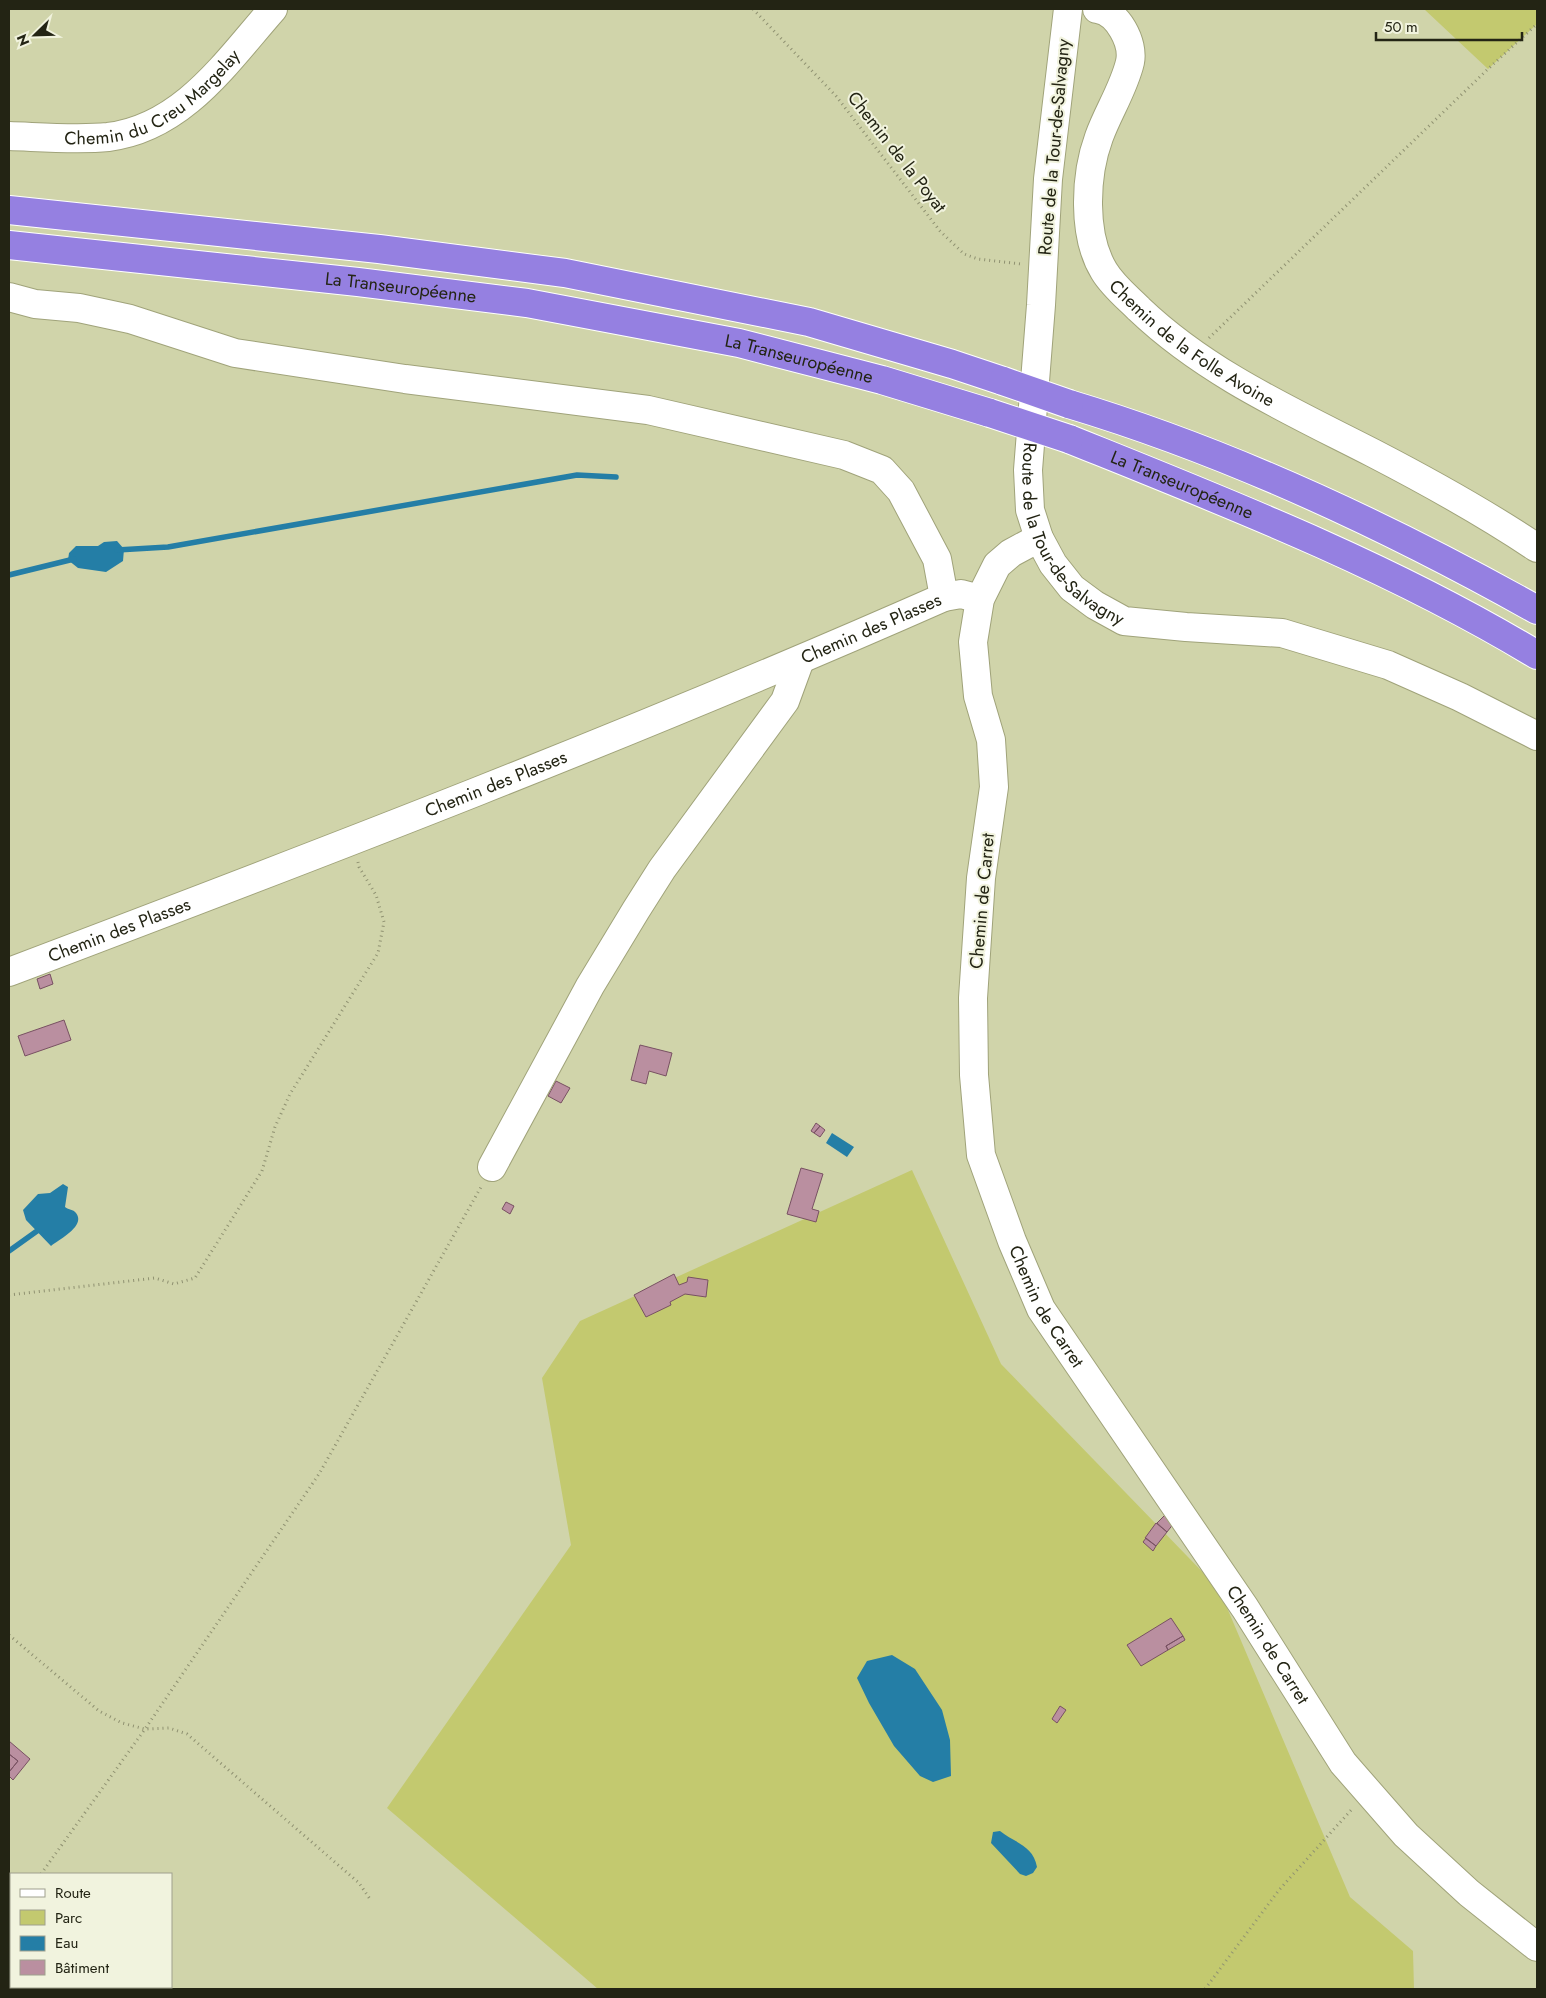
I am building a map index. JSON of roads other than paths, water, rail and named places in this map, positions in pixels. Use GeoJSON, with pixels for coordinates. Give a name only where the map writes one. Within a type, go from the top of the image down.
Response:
{"type":"FeatureCollection","features":[{"type":"Feature","properties":{"kind":"highway","name":"La Transeuropéenne"},"geometry":{"type":"LineString","coordinates":[[9,210],[379,249],[565,273],[809,322],[952,364],[1138,426],[1232,462],[1337,508],[1468,572],[1537,610]]}},
{"type":"Feature","properties":{"kind":"highway","name":"La Transeuropéenne"},"geometry":{"type":"LineString","coordinates":[[9,245],[358,282],[527,303],[739,344],[882,380],[1069,439],[1266,518],[1417,589],[1537,655]]}},
{"type":"Feature","properties":{"kind":"street","name":"Chemin du Creu Margelay"},"geometry":{"type":"LineString","coordinates":[[9,136],[109,137],[139,129],[164,117],[177,110],[202,90],[272,9]]}},
{"type":"Feature","properties":{"kind":"street","name":"Route de la Tour-de-Salvagny"},"geometry":{"type":"LineString","coordinates":[[1068,9],[1048,179],[1028,470],[1030,510],[1039,538],[1052,564],[1072,588],[1095,605],[1124,621],[1282,633],[1388,665],[1460,697],[1537,736]]}},
{"type":"Feature","properties":{"kind":"street","name":"Chemin de la Folle Avoine"},"geometry":{"type":"LineString","coordinates":[[1097,9],[1101,9],[1119,22],[1129,41],[1131,61],[1099,138],[1092,166],[1088,197],[1093,246],[1104,271],[1120,292],[1154,324],[1192,353],[1233,379],[1472,507],[1537,548]]}},
{"type":"Feature","properties":{"kind":"street"},"geometry":{"type":"LineString","coordinates":[[9,297],[35,304],[79,308],[130,318],[235,353],[405,378],[648,410],[844,455],[882,470],[901,491],[937,559],[944,597]]}},
{"type":"Feature","properties":{"kind":"street","name":"Chemin de Carret"},"geometry":{"type":"LineString","coordinates":[[1039,538],[1011,553],[997,565],[980,599],[973,642],[978,696],[991,740],[994,787],[981,878],[973,998],[974,1075],[981,1155],[1012,1241],[1041,1309],[1245,1608],[1343,1763],[1406,1835],[1455,1880],[1537,1947]]}},
{"type":"Feature","properties":{"kind":"street","name":"Chemin des Plasses"},"geometry":{"type":"LineString","coordinates":[[9,972],[518,776],[800,660],[944,597],[961,594],[980,599]]}},
{"type":"Feature","properties":{"kind":"street"},"geometry":{"type":"LineString","coordinates":[[492,1167],[590,986],[662,869],[785,701],[800,660]]}},
{"type":"Feature","properties":{"kind":"water"},"geometry":{"type":"Polygon","coordinates":[[[117,541],[124,549],[123,561],[106,572],[78,568],[68,560],[69,553],[76,546],[98,546],[104,542],[117,541]]]}},
{"type":"Feature","properties":{"kind":"water"},"geometry":{"type":"Polygon","coordinates":[[[832,1133],[854,1147],[847,1157],[826,1143],[832,1133]]]}},
{"type":"Feature","properties":{"kind":"water"},"geometry":{"type":"Polygon","coordinates":[[[63,1184],[68,1187],[65,1207],[76,1213],[78,1223],[71,1232],[51,1246],[26,1220],[23,1210],[38,1194],[50,1193],[63,1184]]]}},
{"type":"Feature","properties":{"kind":"water"},"geometry":{"type":"Polygon","coordinates":[[[892,1655],[915,1669],[942,1710],[950,1740],[951,1776],[933,1782],[920,1776],[894,1746],[869,1703],[857,1678],[867,1661],[892,1655]]]}},
{"type":"Feature","properties":{"kind":"water"},"geometry":{"type":"Polygon","coordinates":[[[1000,1831],[1023,1845],[1032,1854],[1037,1867],[1033,1873],[1026,1876],[1020,1874],[991,1843],[993,1832],[1000,1831]]]}},
{"type":"Feature","properties":{"kind":"waterway"},"geometry":{"type":"LineString","coordinates":[[117,550],[168,547],[577,475],[616,477]]}},
{"type":"Feature","properties":{"kind":"waterway"},"geometry":{"type":"LineString","coordinates":[[9,575],[74,559]]}},
{"type":"Feature","properties":{"kind":"waterway"},"geometry":{"type":"LineString","coordinates":[[9,1251],[37,1231]]}}]}
